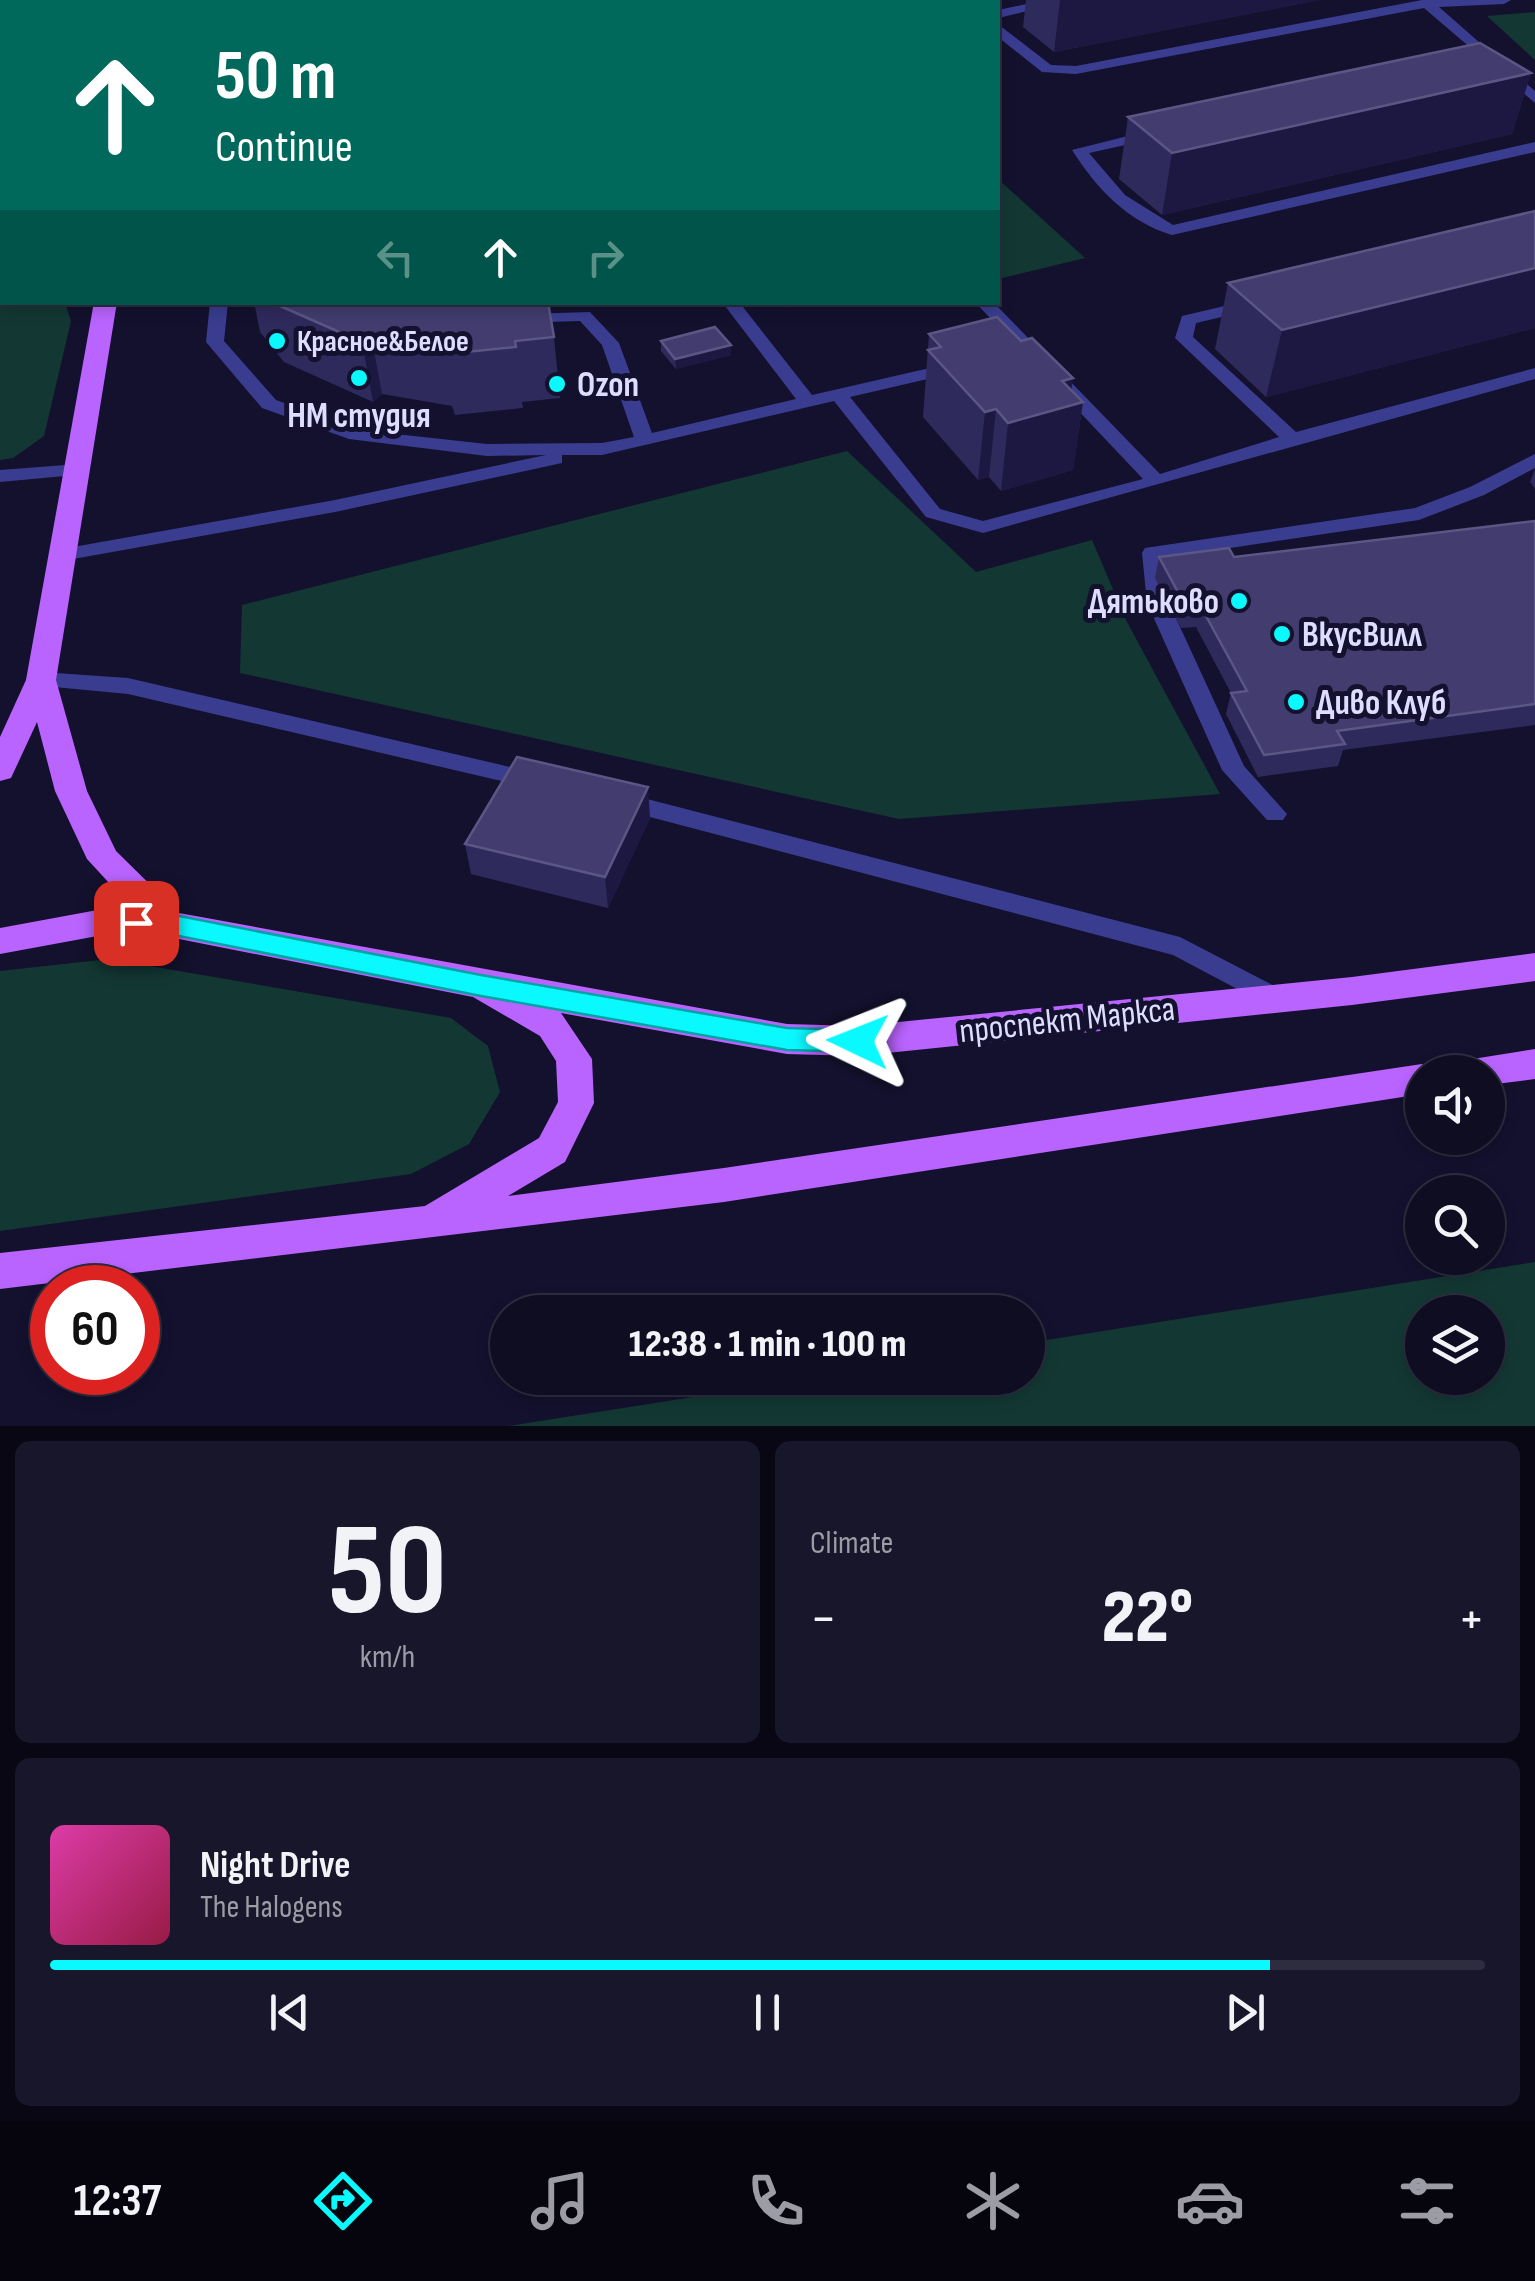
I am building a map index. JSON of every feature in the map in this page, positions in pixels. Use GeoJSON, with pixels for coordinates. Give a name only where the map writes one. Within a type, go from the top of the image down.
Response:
{"type":"FeatureCollection","features":[{"type":"Feature","properties":{"kind":"main road"},"geometry":{"type":"LineString","coordinates":[[0,770],[41,680],[106,305]]}},
{"type":"Feature","properties":{"kind":"main road"},"geometry":{"type":"LineString","coordinates":[[41,680],[71,792],[102,859],[169,924]]}},
{"type":"Feature","properties":{"kind":"main road","name":"проспект Маркса"},"geometry":{"type":"LineString","coordinates":[[0,941],[103,922],[169,924],[481,986],[787,1039],[858,1041],[1535,967]]}},
{"type":"Feature","properties":{"kind":"main road"},"geometry":{"type":"LineString","coordinates":[[428,1223],[552,1150],[576,1102],[574,1059],[552,1026],[481,986]]}},
{"type":"Feature","properties":{"kind":"main road"},"geometry":{"type":"LineString","coordinates":[[1505,1068],[1535,1064]]}},
{"type":"Feature","properties":{"kind":"main road"},"geometry":{"type":"LineString","coordinates":[[0,1271],[428,1223],[724,1184],[1405,1082]]}},
{"type":"Feature","properties":{"kind":"lane"},"geometry":{"type":"LineString","coordinates":[[1000,14],[1066,0]]}},
{"type":"Feature","properties":{"kind":"lane"},"geometry":{"type":"LineString","coordinates":[[1000,33],[1046,68],[1076,70],[1426,2],[1504,0]]}},
{"type":"Feature","properties":{"kind":"lane"},"geometry":{"type":"LineString","coordinates":[[1426,2],[1535,99]]}},
{"type":"Feature","properties":{"kind":"lane"},"geometry":{"type":"LineString","coordinates":[[1473,70],[1504,70]]}},
{"type":"Feature","properties":{"kind":"lane"},"geometry":{"type":"LineString","coordinates":[[1174,130],[1080,150],[1094,175],[1149,222],[1172,230],[1535,147]]}},
{"type":"Feature","properties":{"kind":"lane"},"geometry":{"type":"LineString","coordinates":[[1266,301],[1188,320],[1184,338],[1292,439]]}},
{"type":"Feature","properties":{"kind":"lane"},"geometry":{"type":"LineString","coordinates":[[219,305],[215,342],[269,404],[356,435],[487,450],[602,449]]}},
{"type":"Feature","properties":{"kind":"lane"},"geometry":{"type":"LineString","coordinates":[[732,305],[809,404]]}},
{"type":"Feature","properties":{"kind":"lane"},"geometry":{"type":"LineString","coordinates":[[986,305],[1019,351],[1156,481]]}},
{"type":"Feature","properties":{"kind":"lane"},"geometry":{"type":"LineString","coordinates":[[503,320],[584,316],[610,342],[645,440]]}},
{"type":"Feature","properties":{"kind":"lane"},"geometry":{"type":"LineString","coordinates":[[62,554],[335,506],[809,404],[972,363]]}},
{"type":"Feature","properties":{"kind":"lane"},"geometry":{"type":"LineString","coordinates":[[840,397],[932,512],[983,527],[1535,372]]}},
{"type":"Feature","properties":{"kind":"lane"},"geometry":{"type":"LineString","coordinates":[[1275,814],[1234,770],[1158,603],[1152,553],[1420,514],[1477,491],[1535,460]]}},
{"type":"Feature","properties":{"kind":"lane"},"geometry":{"type":"LineString","coordinates":[[0,476],[78,470]]}},
{"type":"Feature","properties":{"kind":"lane"},"geometry":{"type":"LineString","coordinates":[[41,680],[128,686],[553,785]]}},
{"type":"Feature","properties":{"kind":"lane"},"geometry":{"type":"LineString","coordinates":[[592,794],[1180,947],[1275,998]]}},
{"type":"Feature","properties":{"kind":"green space"},"geometry":{"type":"Polygon","coordinates":[[[1535,12],[1535,60],[1487,16],[1535,12]]]}},
{"type":"Feature","properties":{"kind":"green space"},"geometry":{"type":"Polygon","coordinates":[[[1000,181],[1085,258],[1000,276],[1000,181]]]}},
{"type":"Feature","properties":{"kind":"green space"},"geometry":{"type":"Polygon","coordinates":[[[0,305],[66,305],[71,321],[44,436],[13,458],[0,460],[0,305]]]}},
{"type":"Feature","properties":{"kind":"green space"},"geometry":{"type":"Polygon","coordinates":[[[847,451],[976,572],[1092,540],[1127,622],[1220,794],[899,819],[240,673],[242,605],[847,451]]]}},
{"type":"Feature","properties":{"kind":"green space"},"geometry":{"type":"Polygon","coordinates":[[[109,959],[451,1018],[488,1046],[500,1092],[469,1144],[411,1174],[0,1231],[0,971],[109,959]]]}},
{"type":"Feature","properties":{"kind":"green space"},"geometry":{"type":"Polygon","coordinates":[[[1535,1262],[1535,1426],[509,1426],[705,1395],[1045,1395],[1045,1340],[1454,1275],[1505,1275],[1505,1267],[1535,1262]]]}},
{"type":"Feature","properties":{"kind":"building"},"geometry":{"type":"Polygon","coordinates":[[[1480,43],[1531,73],[1172,153],[1128,117],[1480,43]]]}},
{"type":"Feature","properties":{"kind":"building"},"geometry":{"type":"Polygon","coordinates":[[[1535,211],[1535,268],[1282,330],[1228,283],[1535,211]]]}},
{"type":"Feature","properties":{"kind":"building"},"geometry":{"type":"Polygon","coordinates":[[[278,305],[549,305],[554,337],[515,341],[516,347],[447,354],[443,345],[371,334],[362,342],[278,305]]]}},
{"type":"Feature","properties":{"kind":"building"},"geometry":{"type":"Polygon","coordinates":[[[997,317],[1021,341],[1032,338],[1073,378],[1062,381],[1083,402],[1008,423],[996,409],[985,412],[928,350],[941,347],[929,334],[997,317]]]}},
{"type":"Feature","properties":{"kind":"building"},"geometry":{"type":"Polygon","coordinates":[[[715,327],[731,345],[675,359],[661,341],[715,327]]]}},
{"type":"Feature","properties":{"kind":"building"},"geometry":{"type":"Polygon","coordinates":[[[1535,521],[1535,704],[1337,731],[1345,744],[1264,755],[1231,693],[1247,691],[1200,605],[1186,607],[1159,557],[1229,548],[1234,557],[1535,521]]]}},
{"type":"Feature","properties":{"kind":"building"},"geometry":{"type":"Polygon","coordinates":[[[517,757],[648,787],[605,877],[465,844],[517,757]]]}},
{"type":"Feature","properties":{"kind":"place","name":"Красное&Белое"},"geometry":{"type":"Point","coordinates":[277,341]}},
{"type":"Feature","properties":{"kind":"place","name":"HM студия"},"geometry":{"type":"Point","coordinates":[359,378]}},
{"type":"Feature","properties":{"kind":"place","name":"Ozon"},"geometry":{"type":"Point","coordinates":[557,384]}},
{"type":"Feature","properties":{"kind":"place","name":"Дятьково"},"geometry":{"type":"Point","coordinates":[1239,601]}},
{"type":"Feature","properties":{"kind":"place","name":"ВкусВилл"},"geometry":{"type":"Point","coordinates":[1282,634]}},
{"type":"Feature","properties":{"kind":"place","name":"Диво Клуб"},"geometry":{"type":"Point","coordinates":[1296,702]}},
{"type":"Feature","properties":{"kind":"route"},"geometry":{"type":"LineString","coordinates":[[136,923],[169,924],[481,986],[787,1039],[858,1041]]}}]}
